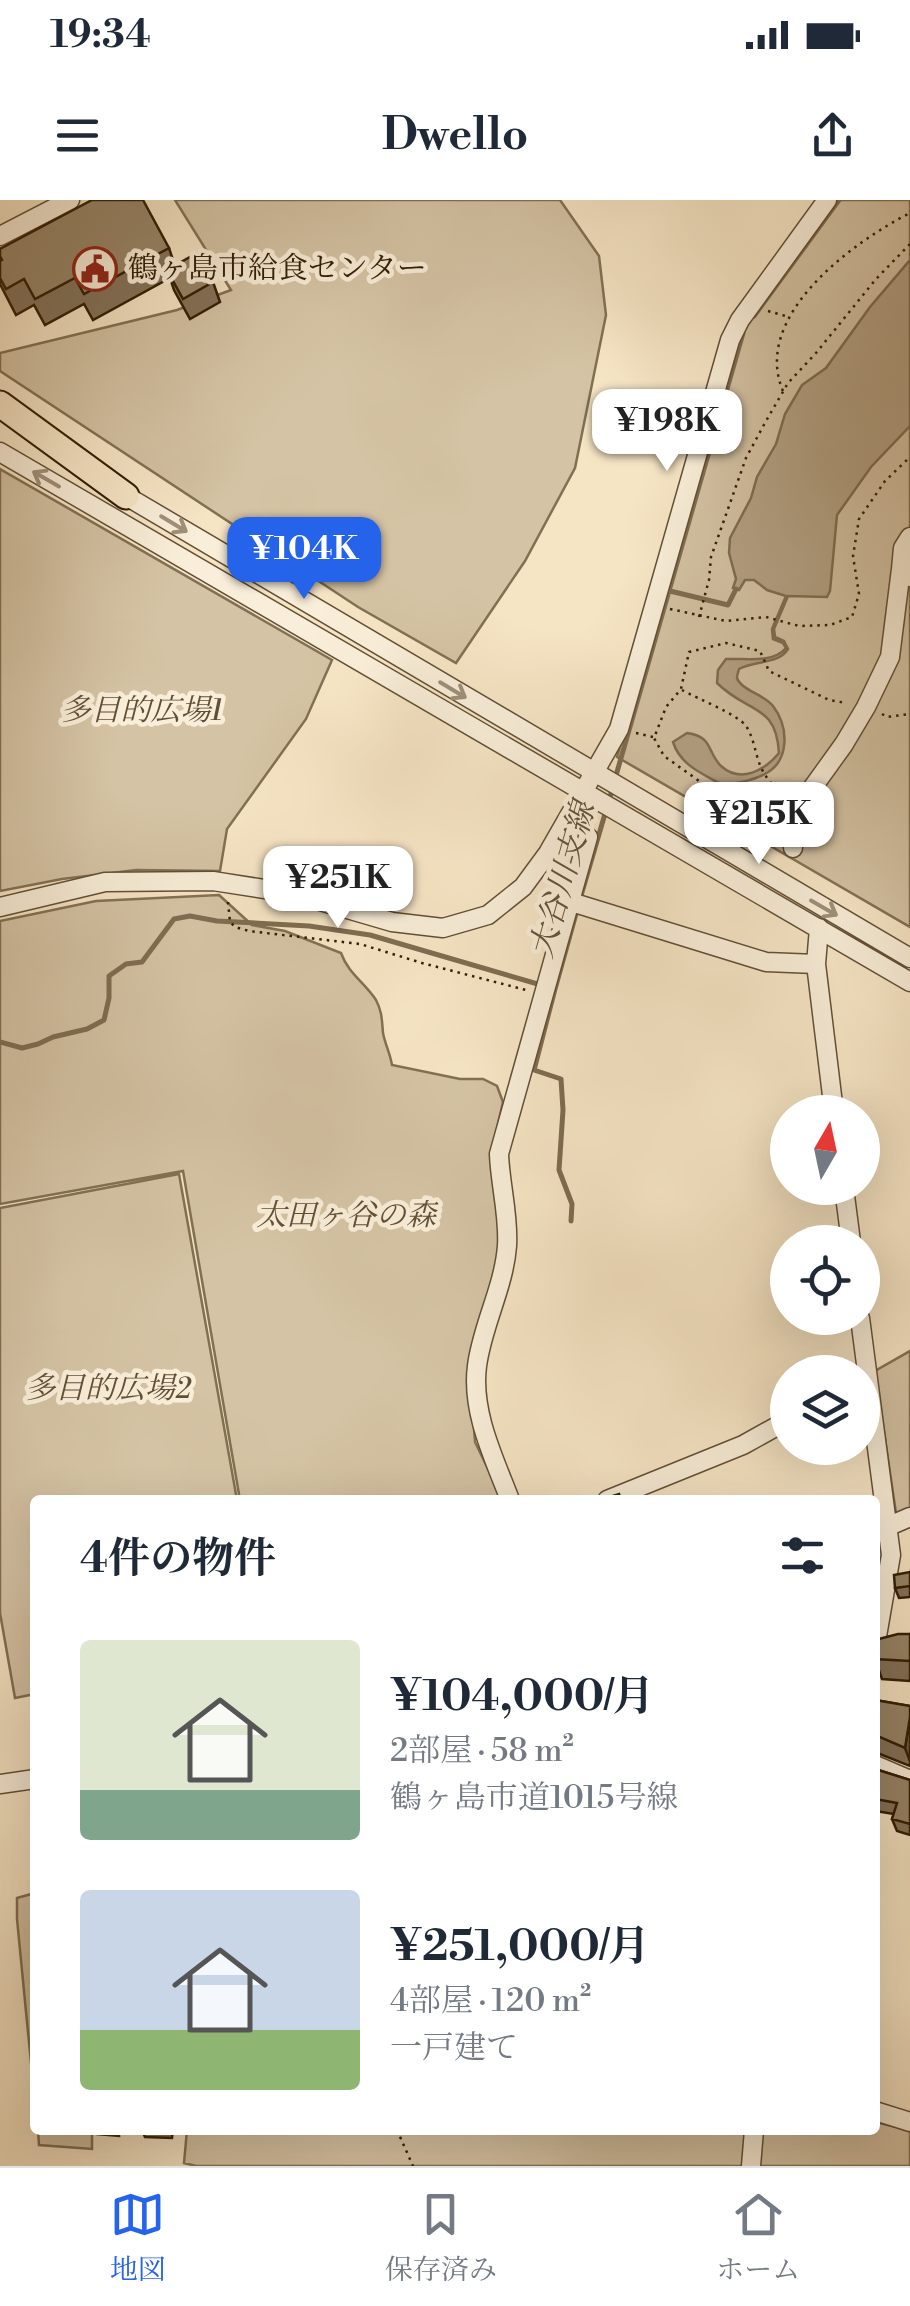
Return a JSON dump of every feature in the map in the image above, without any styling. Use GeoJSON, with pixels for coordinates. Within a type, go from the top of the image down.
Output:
{"type":"FeatureCollection","features":[{"type":"Feature","properties":{"kind":"highway"},"geometry":{"type":"LineString","coordinates":[[0,404],[126,496]]}},
{"type":"Feature","properties":{"kind":"street"},"geometry":{"type":"LineString","coordinates":[[0,236],[70,200]]}},
{"type":"Feature","properties":{"kind":"street"},"geometry":{"type":"LineString","coordinates":[[0,907],[105,882],[214,882],[296,894],[392,922],[443,928],[488,915],[523,887],[548,853],[619,729],[730,340],[827,200]]}},
{"type":"Feature","properties":{"kind":"street"},"geometry":{"type":"LineString","coordinates":[[0,420],[910,958]]}},
{"type":"Feature","properties":{"kind":"street"},"geometry":{"type":"LineString","coordinates":[[0,452],[910,982]]}},
{"type":"Feature","properties":{"kind":"street"},"geometry":{"type":"LineString","coordinates":[[793,848],[793,827],[804,801],[866,708],[890,656],[905,573],[903,548],[910,537]]}},
{"type":"Feature","properties":{"kind":"street"},"geometry":{"type":"LineString","coordinates":[[508,1495],[486,1438],[476,1398],[477,1366],[507,1247],[499,1154],[588,837]]}},
{"type":"Feature","properties":{"kind":"street"},"geometry":{"type":"LineString","coordinates":[[568,901],[766,962],[816,964]]}},
{"type":"Feature","properties":{"kind":"street"},"geometry":{"type":"LineString","coordinates":[[819,928],[816,964],[832,1095]]}},
{"type":"Feature","properties":{"kind":"street"},"geometry":{"type":"LineString","coordinates":[[619,1495],[743,1445],[770,1430]]}},
{"type":"Feature","properties":{"kind":"street"},"geometry":{"type":"LineString","coordinates":[[874,1465],[877,1495]]}},
{"type":"Feature","properties":{"kind":"street"},"geometry":{"type":"LineString","coordinates":[[881,1647],[891,1555],[881,1529],[910,1516]]}},
{"type":"Feature","properties":{"kind":"street"},"geometry":{"type":"LineString","coordinates":[[880,1767],[910,1780]]}},
{"type":"Feature","properties":{"kind":"street"},"geometry":{"type":"LineString","coordinates":[[0,1784],[30,1781]]}},
{"type":"Feature","properties":{"kind":"street"},"geometry":{"type":"LineString","coordinates":[[880,2113],[910,2122]]}},
{"type":"Feature","properties":{"kind":"street"},"geometry":{"type":"LineString","coordinates":[[750,2166],[753,2135]]}},
{"type":"Feature","properties":{"kind":"path"},"geometry":{"type":"LineString","coordinates":[[783,391],[776,367],[798,302],[854,247],[910,214]]}},
{"type":"Feature","properties":{"kind":"path"},"geometry":{"type":"LineString","coordinates":[[699,616],[711,557],[746,458],[783,391],[910,244]]}},
{"type":"Feature","properties":{"kind":"path"},"geometry":{"type":"LineString","coordinates":[[754,302],[790,317]]}},
{"type":"Feature","properties":{"kind":"path"},"geometry":{"type":"LineString","coordinates":[[654,605],[726,621],[766,617],[799,626],[830,625],[852,617],[859,594],[853,556],[859,519],[884,481],[910,458]]}},
{"type":"Feature","properties":{"kind":"path"},"geometry":{"type":"LineString","coordinates":[[654,738],[666,707],[681,689],[690,652],[726,642],[760,651],[769,671],[829,700],[888,717],[910,714]]}},
{"type":"Feature","properties":{"kind":"path"},"geometry":{"type":"LineString","coordinates":[[619,729],[654,738],[664,756],[709,788],[740,797],[785,798],[770,784],[759,764],[746,726],[731,713],[681,689]]}},
{"type":"Feature","properties":{"kind":"path"},"geometry":{"type":"LineString","coordinates":[[228,901],[230,922],[250,931],[360,944],[542,994]]}},
{"type":"Feature","properties":{"kind":"path"},"geometry":{"type":"LineString","coordinates":[[399,2135],[413,2166]]}},
{"type":"Feature","properties":{"kind":"green space"},"geometry":{"type":"Polygon","coordinates":[[[175,200],[560,200],[599,256],[606,315],[575,468],[525,561],[456,663],[358,607],[0,371],[0,353],[177,310],[231,290],[175,200]]]}},
{"type":"Feature","properties":{"kind":"green space"},"geometry":{"type":"Polygon","coordinates":[[[825,200],[910,200],[910,927],[617,757],[739,327],[825,200]]]}},
{"type":"Feature","properties":{"kind":"green space","name":"多目的広場1"},"geometry":{"type":"Polygon","coordinates":[[[0,469],[332,660],[306,719],[227,829],[220,871],[136,870],[0,891],[0,469]]]}},
{"type":"Feature","properties":{"kind":"green space","name":"太田ヶ谷の森"},"geometry":{"type":"Polygon","coordinates":[[[219,895],[252,925],[285,931],[341,953],[378,1004],[392,1065],[460,1079],[483,1079],[497,1086],[503,1102],[495,1137],[504,1242],[471,1388],[475,1442],[501,1495],[239,1495],[183,1171],[0,1204],[0,921],[96,901],[219,895]]]}},
{"type":"Feature","properties":{"kind":"green space","name":"多目的広場2"},"geometry":{"type":"Polygon","coordinates":[[[179,1174],[236,1495],[30,1495],[30,1695],[15,1698],[0,1613],[0,1208],[179,1174]]]}},
{"type":"Feature","properties":{"kind":"green space"},"geometry":{"type":"Polygon","coordinates":[[[910,1351],[910,1519],[897,1520],[880,1405],[880,1368],[910,1351]]]}},
{"type":"Feature","properties":{"kind":"green space"},"geometry":{"type":"Polygon","coordinates":[[[30,1894],[30,2053],[17,1919],[17,1898],[30,1894]]]}},
{"type":"Feature","properties":{"kind":"green space"},"geometry":{"type":"Polygon","coordinates":[[[880,2123],[910,2130],[910,2166],[756,2166],[759,2135],[880,2135],[880,2123]]]}},
{"type":"Feature","properties":{"kind":"green space"},"geometry":{"type":"Polygon","coordinates":[[[38,2135],[92,2135],[92,2149],[39,2145],[38,2135]]]}},
{"type":"Feature","properties":{"kind":"green space"},"geometry":{"type":"Polygon","coordinates":[[[187,2135],[747,2135],[744,2166],[184,2163],[187,2135]]]}},
{"type":"Feature","properties":{"kind":"shaded area"},"geometry":{"type":"Polygon","coordinates":[[[910,260],[910,426],[871,467],[837,515],[827,597],[788,596],[774,629],[775,637],[784,641],[788,649],[778,658],[739,669],[739,682],[769,702],[778,714],[784,733],[779,761],[754,779],[719,783],[685,762],[673,742],[687,733],[702,738],[721,766],[737,774],[752,773],[767,765],[779,753],[772,725],[717,683],[718,670],[726,659],[766,658],[786,648],[773,639],[772,629],[786,596],[767,590],[754,580],[745,580],[739,590],[733,588],[736,579],[729,553],[730,538],[776,444],[785,414],[802,385],[826,368],[910,260]]]}},
{"type":"Feature","properties":{"kind":"building"},"geometry":{"type":"Polygon","coordinates":[[[92,200],[143,200],[169,248],[84,294],[75,278],[35,299],[24,279],[6,289],[0,278],[0,249],[92,200]]]}},
{"type":"Feature","properties":{"kind":"building"},"geometry":{"type":"Polygon","coordinates":[[[197,253],[213,282],[183,299],[167,270],[197,253]]]}},
{"type":"Feature","properties":{"kind":"building"},"geometry":{"type":"Polygon","coordinates":[[[910,1572],[910,1586],[895,1588],[894,1575],[910,1572]]]}},
{"type":"Feature","properties":{"kind":"building"},"geometry":{"type":"Polygon","coordinates":[[[910,1634],[910,1661],[880,1659],[880,1639],[910,1634]]]}},
{"type":"Feature","properties":{"kind":"building"},"geometry":{"type":"Polygon","coordinates":[[[880,1701],[910,1706],[905,1748],[880,1737],[880,1701]]]}},
{"type":"Feature","properties":{"kind":"building"},"geometry":{"type":"Polygon","coordinates":[[[880,1771],[910,1780],[910,1824],[892,1819],[897,1803],[880,1800],[880,1771]]]}},
{"type":"Feature","properties":{"kind":"waterway","name":"大谷川支線"},"geometry":{"type":"LineString","coordinates":[[754,316],[839,200]]}},
{"type":"Feature","properties":{"kind":"waterway","name":"大谷川支線"},"geometry":{"type":"LineString","coordinates":[[615,779],[743,333]]}},
{"type":"Feature","properties":{"kind":"waterway"},"geometry":{"type":"LineString","coordinates":[[670,591],[728,605],[736,589]]}},
{"type":"Feature","properties":{"kind":"waterway","name":"大谷川支線"},"geometry":{"type":"LineString","coordinates":[[580,899],[612,790]]}},
{"type":"Feature","properties":{"kind":"waterway","name":"大谷川支線"},"geometry":{"type":"LineString","coordinates":[[0,1042],[22,1048],[87,1029],[104,1020],[109,976],[126,964],[142,962],[174,919],[190,916],[370,935],[555,989],[577,910]]}},
{"type":"Feature","properties":{"kind":"waterway"},"geometry":{"type":"LineString","coordinates":[[555,989],[534,1070],[561,1079],[559,1170],[572,1204],[571,1221]]}},
{"type":"Feature","properties":{"kind":"place","name":"鶴ヶ島市給食センター"},"geometry":{"type":"Point","coordinates":[95,269]}}]}
